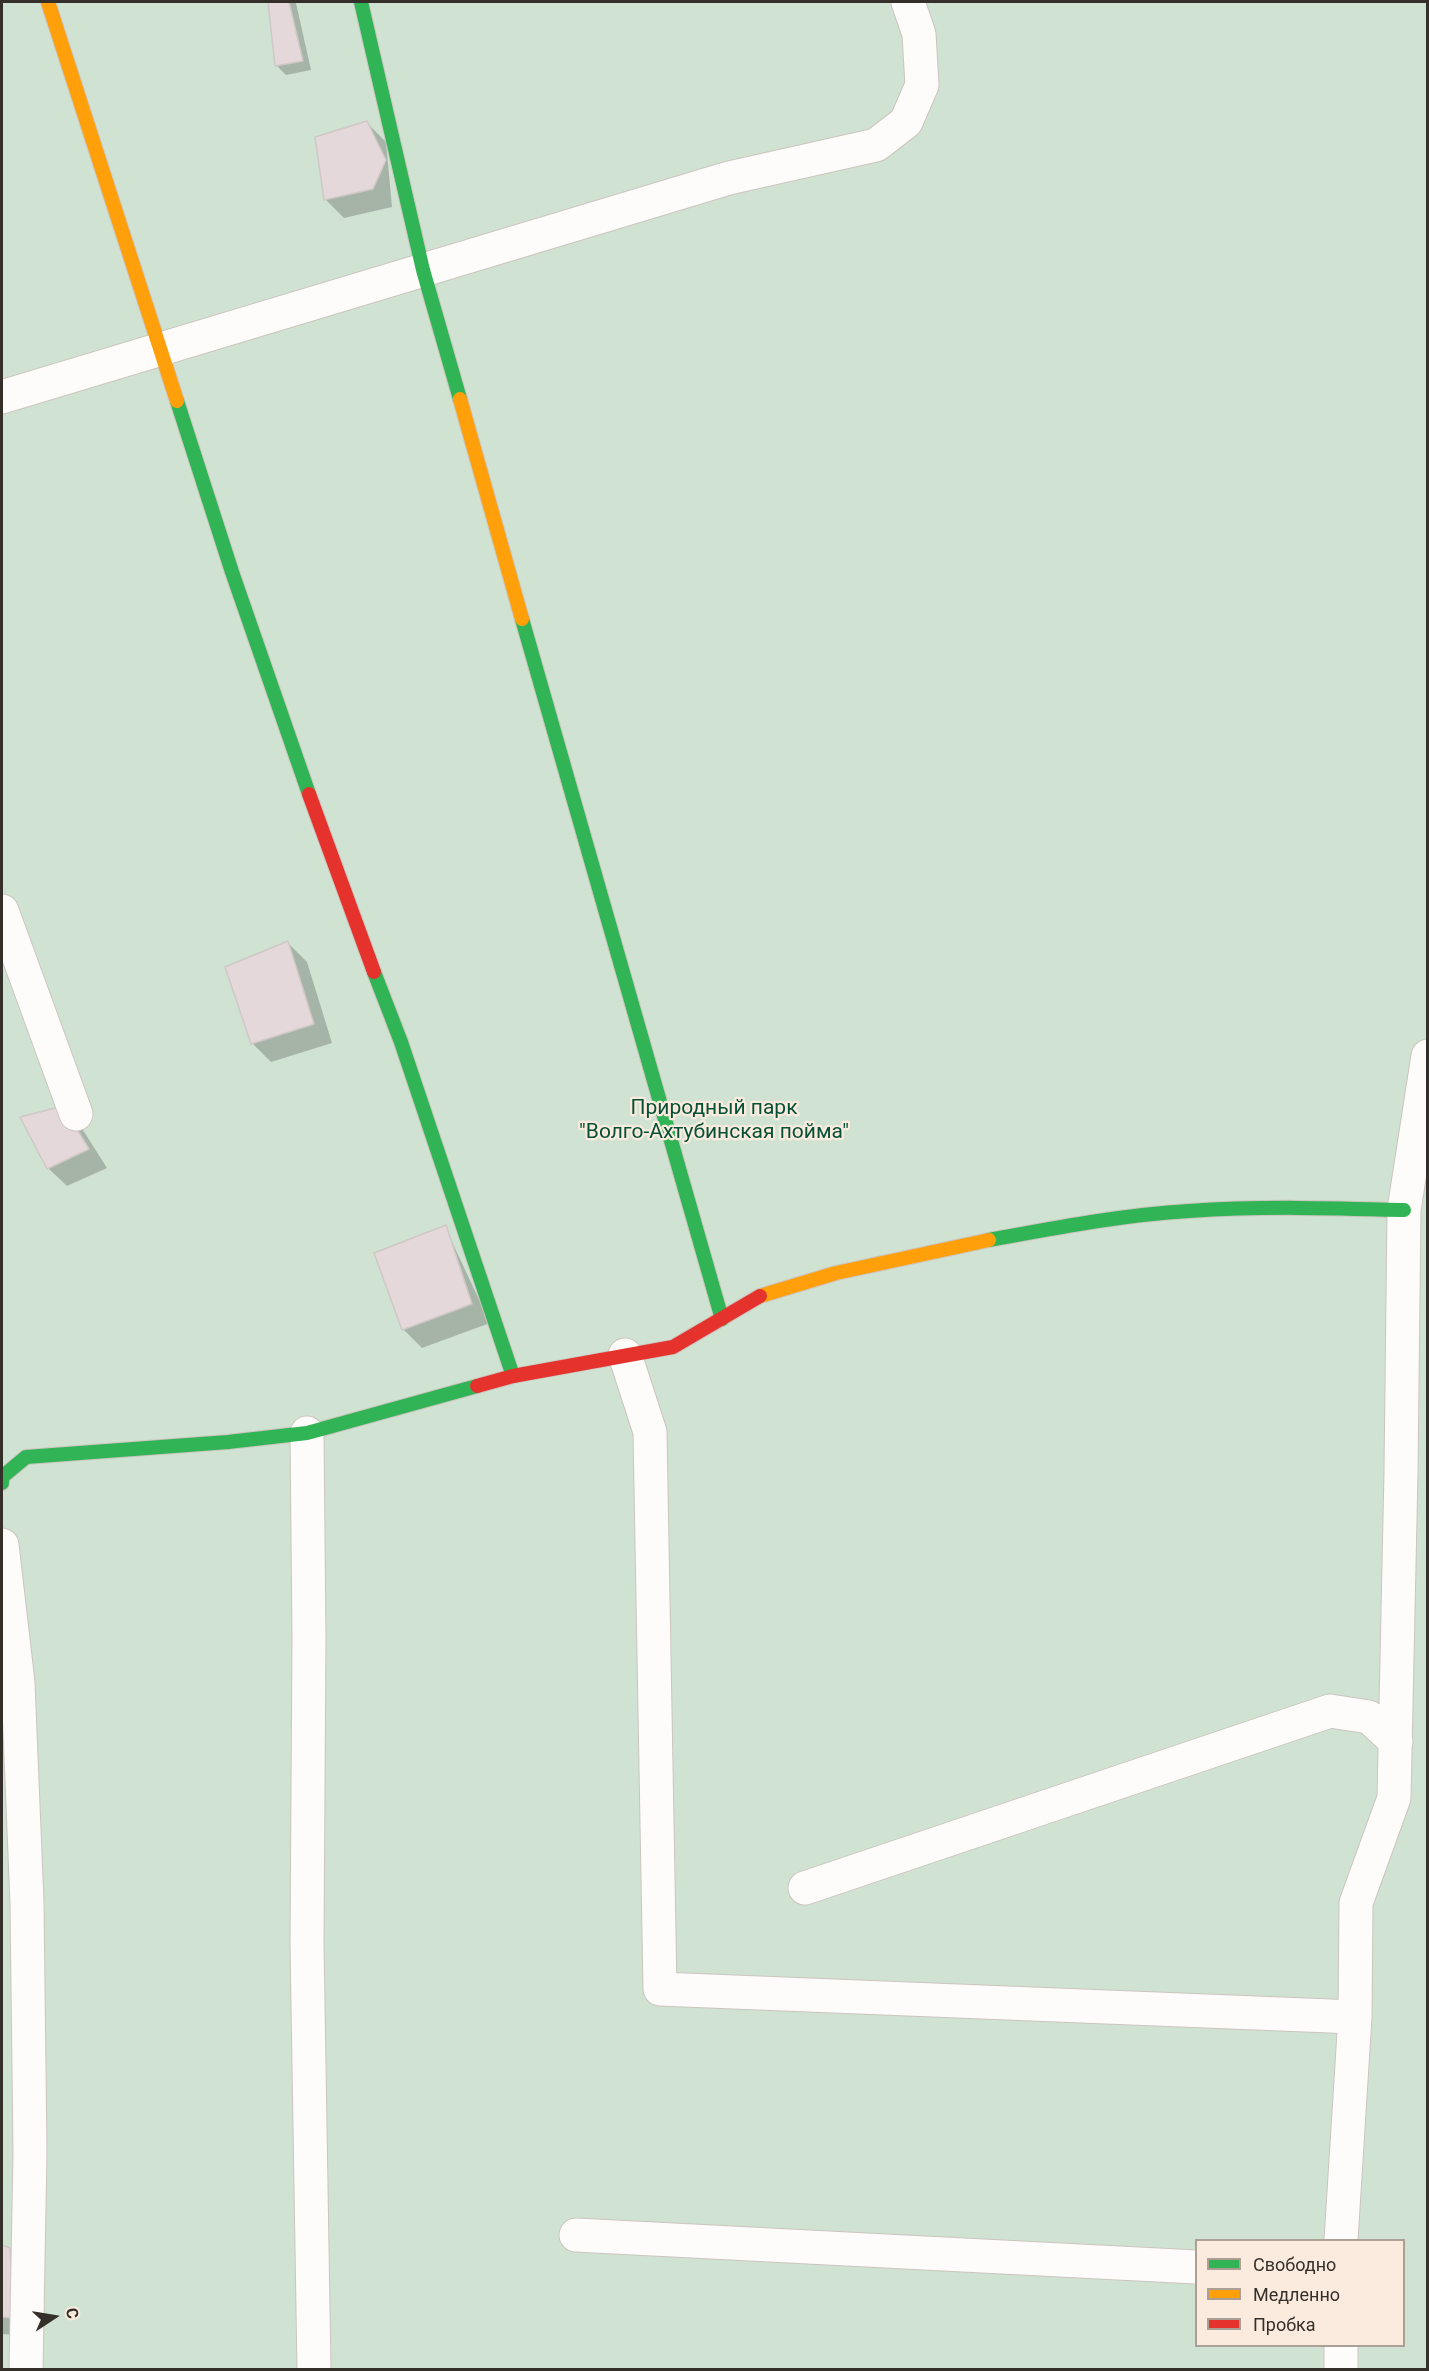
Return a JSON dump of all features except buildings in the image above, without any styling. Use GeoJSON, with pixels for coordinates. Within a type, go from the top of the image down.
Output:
{"type":"FeatureCollection","features":[{"type":"Feature","properties":{"kind":"street"},"geometry":{"type":"LineString","coordinates":[[48,2],[232,572],[327,846],[401,1042],[513,1376]]}},
{"type":"Feature","properties":{"kind":"street"},"geometry":{"type":"LineString","coordinates":[[361,2],[423,270],[722,1319]]}},
{"type":"Feature","properties":{"kind":"street"},"geometry":{"type":"LineString","coordinates":[[2,397],[729,178],[876,145],[906,122],[922,86],[919,34],[908,2]]}},
{"type":"Feature","properties":{"kind":"street"},"geometry":{"type":"LineString","coordinates":[[2,911],[76,1114]]}},
{"type":"Feature","properties":{"kind":"street"},"geometry":{"type":"LineString","coordinates":[[1341,2239],[1355,2017],[1356,1903],[1394,1798],[1404,1210],[1428,1056]]}},
{"type":"Feature","properties":{"kind":"street"},"geometry":{"type":"LineString","coordinates":[[2,1483],[2,1477],[26,1457],[228,1442],[307,1433],[513,1376],[673,1347],[760,1296],[836,1273],[947,1248],[1080,1223],[1186,1211],[1268,1207],[1404,1210]]}},
{"type":"Feature","properties":{"kind":"street"},"geometry":{"type":"LineString","coordinates":[[625,1356],[650,1432],[660,1989],[1355,2017]]}},
{"type":"Feature","properties":{"kind":"street"},"geometry":{"type":"LineString","coordinates":[[307,1433],[309,1638],[307,1943],[314,2370]]}},
{"type":"Feature","properties":{"kind":"street"},"geometry":{"type":"LineString","coordinates":[[2,1545],[18,1683],[27,1903],[30,2152],[26,2370]]}},
{"type":"Feature","properties":{"kind":"street"},"geometry":{"type":"LineString","coordinates":[[805,1888],[1330,1711],[1369,1717],[1396,1742]]}},
{"type":"Feature","properties":{"kind":"street"},"geometry":{"type":"LineString","coordinates":[[576,2235],[1195,2267]]}},
{"type":"Feature","properties":{"kind":"street"},"geometry":{"type":"LineString","coordinates":[[1341,2347],[1341,2370]]}},
{"type":"Feature","properties":{"kind":"green space","name":"Природный парк \"Волго-Ахтубинская пойма\""},"geometry":{"type":"Polygon","coordinates":[[[2,2],[1427,2],[1427,2369],[2,2370],[2,2]]]}},
{"type":"Feature","properties":{"kind":"traffic: fast"},"geometry":{"type":"LineString","coordinates":[[361,2],[423,270],[460,399]]}},
{"type":"Feature","properties":{"kind":"traffic: fast"},"geometry":{"type":"LineString","coordinates":[[177,401],[232,572],[309,794]]}},
{"type":"Feature","properties":{"kind":"traffic: fast"},"geometry":{"type":"LineString","coordinates":[[522,619],[722,1319]]}},
{"type":"Feature","properties":{"kind":"traffic: fast"},"geometry":{"type":"LineString","coordinates":[[374,972],[401,1042],[513,1376]]}},
{"type":"Feature","properties":{"kind":"traffic: fast"},"geometry":{"type":"LineString","coordinates":[[989,1240],[1113,1219],[1216,1209],[1404,1210]]}},
{"type":"Feature","properties":{"kind":"traffic: fast"},"geometry":{"type":"LineString","coordinates":[[2,1483],[2,1477],[26,1457],[228,1442],[307,1433],[477,1386]]}},
{"type":"Feature","properties":{"kind":"traffic: slow"},"geometry":{"type":"LineString","coordinates":[[48,2],[177,401]]}},
{"type":"Feature","properties":{"kind":"traffic: slow"},"geometry":{"type":"LineString","coordinates":[[460,399],[522,619]]}},
{"type":"Feature","properties":{"kind":"traffic: slow"},"geometry":{"type":"LineString","coordinates":[[760,1296],[836,1273],[989,1240]]}},
{"type":"Feature","properties":{"kind":"traffic: jam"},"geometry":{"type":"LineString","coordinates":[[309,794],[374,972]]}},
{"type":"Feature","properties":{"kind":"traffic: jam"},"geometry":{"type":"LineString","coordinates":[[477,1386],[513,1376],[673,1347],[760,1296]]}}]}
